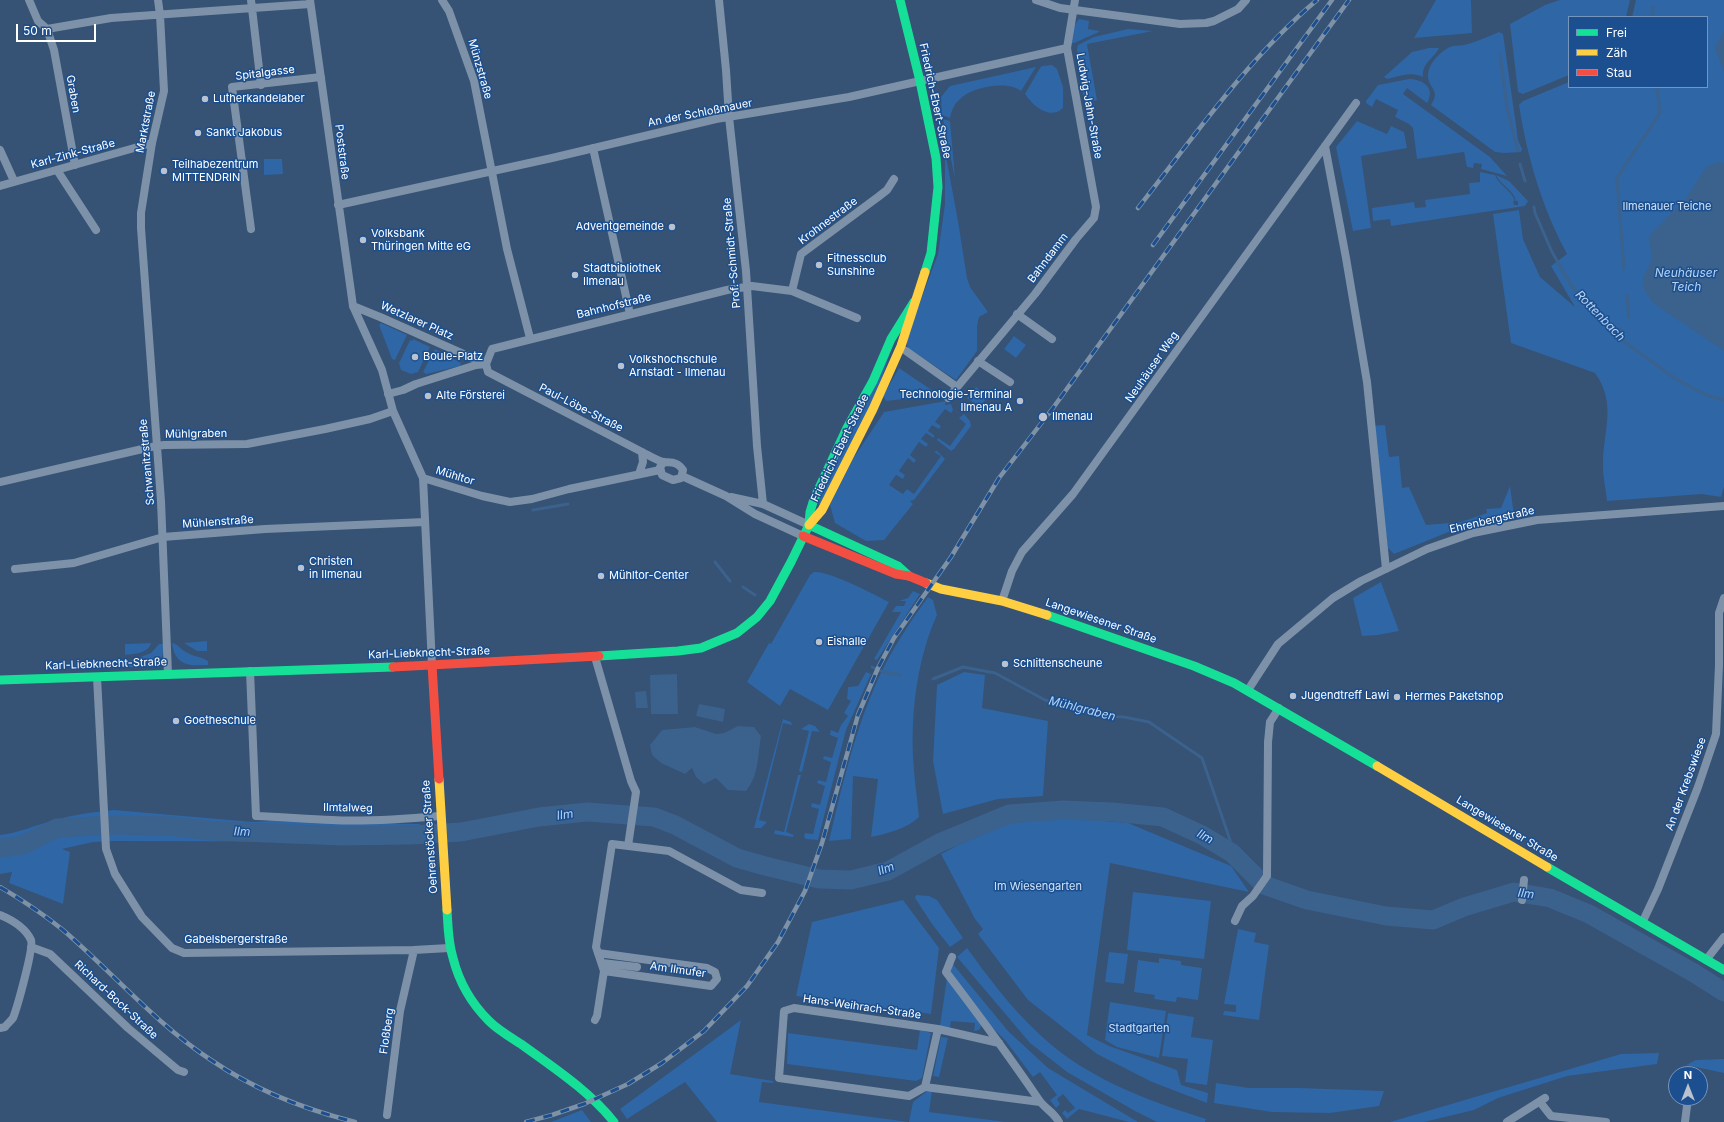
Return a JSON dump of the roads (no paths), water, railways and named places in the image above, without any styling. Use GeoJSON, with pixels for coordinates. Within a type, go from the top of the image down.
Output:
{"type":"FeatureCollection","features":[{"type":"Feature","properties":{"kind":"main road","name":"Friedrich-Ebert-Straße"},"geometry":{"type":"LineString","coordinates":[[808,525],[822,510],[873,409],[900,346],[931,253],[938,187],[936,158],[920,81],[900,0]]}},
{"type":"Feature","properties":{"kind":"main road","name":"Friedrich-Ebert-Straße"},"geometry":{"type":"LineString","coordinates":[[808,525],[814,499],[847,428],[874,381],[892,339],[914,302]]}},
{"type":"Feature","properties":{"kind":"main road","name":"Langewiesener Straße"},"geometry":{"type":"LineString","coordinates":[[808,525],[898,566],[909,576]]}},
{"type":"Feature","properties":{"kind":"main road","name":"Karl-Liebknecht-Straße"},"geometry":{"type":"LineString","coordinates":[[0,680],[432,666],[595,657],[701,648],[738,633],[757,617],[770,601],[808,525]]}},
{"type":"Feature","properties":{"kind":"main road","name":"Langewiesener Straße"},"geometry":{"type":"LineString","coordinates":[[803,536],[896,574],[909,576],[941,589],[1002,601],[1194,666],[1248,690],[1724,970]]}},
{"type":"Feature","properties":{"kind":"main road","name":"Oehrenstöcker Straße"},"geometry":{"type":"LineString","coordinates":[[432,666],[441,838],[449,948],[453,963],[467,991],[481,1012],[490,1022],[590,1095],[607,1112],[614,1122]]}},
{"type":"Feature","properties":{"kind":"street"},"geometry":{"type":"LineString","coordinates":[[28,0],[38,21],[47,28],[111,18],[160,15],[252,4],[310,2]]}},
{"type":"Feature","properties":{"kind":"street","name":"Marktstraße"},"geometry":{"type":"LineString","coordinates":[[142,249],[141,213],[152,143],[164,91],[158,0]]}},
{"type":"Feature","properties":{"kind":"street","name":"Münzstraße"},"geometry":{"type":"LineString","coordinates":[[442,0],[449,11],[474,81],[510,260],[530,338]]}},
{"type":"Feature","properties":{"kind":"street","name":"Prof.-Schmidt-Straße"},"geometry":{"type":"LineString","coordinates":[[719,0],[746,287],[757,446],[763,504]]}},
{"type":"Feature","properties":{"kind":"street"},"geometry":{"type":"LineString","coordinates":[[1036,0],[1060,8],[1180,24],[1206,23],[1238,9],[1246,0]]}},
{"type":"Feature","properties":{"kind":"street","name":"Ludwig-Jahn-Straße"},"geometry":{"type":"LineString","coordinates":[[1075,0],[1067,48],[1096,207],[1095,215]]}},
{"type":"Feature","properties":{"kind":"street","name":"Poststraße"},"geometry":{"type":"LineString","coordinates":[[310,2],[322,77],[353,306]]}},
{"type":"Feature","properties":{"kind":"street"},"geometry":{"type":"LineString","coordinates":[[252,4],[261,85]]}},
{"type":"Feature","properties":{"kind":"street","name":"Graben"},"geometry":{"type":"LineString","coordinates":[[47,28],[54,50],[75,165]]}},
{"type":"Feature","properties":{"kind":"street","name":"An der Schloßmauer"},"geometry":{"type":"LineString","coordinates":[[338,204],[729,117],[849,97],[1067,48]]}},
{"type":"Feature","properties":{"kind":"street","name":"Spitalgasse"},"geometry":{"type":"LineString","coordinates":[[251,229],[232,87],[261,85],[322,77]]}},
{"type":"Feature","properties":{"kind":"street","name":"Neuhäuser Weg"},"geometry":{"type":"LineString","coordinates":[[1002,601],[1012,571],[1022,552],[1073,494],[1356,103]]}},
{"type":"Feature","properties":{"kind":"street","name":"Karl-Zink-Straße"},"geometry":{"type":"LineString","coordinates":[[0,186],[152,143]]}},
{"type":"Feature","properties":{"kind":"street"},"geometry":{"type":"LineString","coordinates":[[1325,146],[1367,382],[1386,569]]}},
{"type":"Feature","properties":{"kind":"street"},"geometry":{"type":"LineString","coordinates":[[593,148],[630,314]]}},
{"type":"Feature","properties":{"kind":"street"},"geometry":{"type":"LineString","coordinates":[[0,150],[14,181]]}},
{"type":"Feature","properties":{"kind":"street"},"geometry":{"type":"LineString","coordinates":[[57,170],[96,230]]}},
{"type":"Feature","properties":{"kind":"street","name":"Krohnestraße"},"geometry":{"type":"LineString","coordinates":[[792,291],[801,254],[878,197],[886,190],[894,179]]}},
{"type":"Feature","properties":{"kind":"street","name":"Bahndamm"},"geometry":{"type":"LineString","coordinates":[[948,398],[1035,294],[1076,238],[1095,215]]}},
{"type":"Feature","properties":{"kind":"street","name":"Schwanitzstraße"},"geometry":{"type":"LineString","coordinates":[[142,249],[163,537],[168,674]]}},
{"type":"Feature","properties":{"kind":"street","name":"Bahnhofstraße"},"geometry":{"type":"LineString","coordinates":[[487,368],[492,349],[530,338],[727,290],[746,287],[792,291],[857,318]]}},
{"type":"Feature","properties":{"kind":"street","name":"Wetzlarer Platz"},"geometry":{"type":"LineString","coordinates":[[353,306],[375,314],[487,368]]}},
{"type":"Feature","properties":{"kind":"street","name":"Mühltor"},"geometry":{"type":"LineString","coordinates":[[353,306],[382,370],[393,411],[423,478],[482,496],[510,502],[532,499],[569,489],[660,470]]}},
{"type":"Feature","properties":{"kind":"street"},"geometry":{"type":"LineString","coordinates":[[1017,314],[1052,339]]}},
{"type":"Feature","properties":{"kind":"street"},"geometry":{"type":"LineString","coordinates":[[906,351],[957,387]]}},
{"type":"Feature","properties":{"kind":"street"},"geometry":{"type":"LineString","coordinates":[[978,361],[1010,382]]}},
{"type":"Feature","properties":{"kind":"street"},"geometry":{"type":"LineString","coordinates":[[388,394],[476,365],[487,368]]}},
{"type":"Feature","properties":{"kind":"street","name":"Paul-Löbe-Straße"},"geometry":{"type":"LineString","coordinates":[[487,368],[642,452],[664,462],[670,461],[683,470],[682,476],[679,480],[673,480],[664,476],[660,470]]}},
{"type":"Feature","properties":{"kind":"street","name":"Mühlgraben"},"geometry":{"type":"LineString","coordinates":[[0,482],[157,446],[247,444],[370,419],[393,411]]}},
{"type":"Feature","properties":{"kind":"street"},"geometry":{"type":"LineString","coordinates":[[639,474],[643,462],[642,452]]}},
{"type":"Feature","properties":{"kind":"street"},"geometry":{"type":"LineString","coordinates":[[660,470],[661,465],[664,462]]}},
{"type":"Feature","properties":{"kind":"street","name":"Paul-Löbe-Straße"},"geometry":{"type":"LineString","coordinates":[[682,476],[726,496],[755,514],[803,536]]}},
{"type":"Feature","properties":{"kind":"street","name":"Oehrenstöcker Straße"},"geometry":{"type":"LineString","coordinates":[[423,478],[432,666]]}},
{"type":"Feature","properties":{"kind":"street","name":"Paul-Löbe-Straße"},"geometry":{"type":"LineString","coordinates":[[726,496],[763,504],[808,525]]}},
{"type":"Feature","properties":{"kind":"street","name":"Ehrenbergstraße"},"geometry":{"type":"LineString","coordinates":[[1248,690],[1278,644],[1333,598],[1386,569],[1427,549],[1452,540],[1518,523],[1559,518],[1724,506]]}},
{"type":"Feature","properties":{"kind":"street","name":"Mühlenstraße"},"geometry":{"type":"LineString","coordinates":[[15,569],[74,563],[163,537],[265,529],[426,522]]}},
{"type":"Feature","properties":{"kind":"street","name":"An der Krebswiese"},"geometry":{"type":"LineString","coordinates":[[1642,923],[1658,889],[1690,809],[1716,734],[1719,665],[1719,614],[1724,598]]}},
{"type":"Feature","properties":{"kind":"street"},"geometry":{"type":"LineString","coordinates":[[595,657],[631,781],[636,792],[628,846]]}},
{"type":"Feature","properties":{"kind":"street","name":"Ilmtalweg"},"geometry":{"type":"LineString","coordinates":[[250,671],[256,816],[288,816],[333,820],[440,821]]}},
{"type":"Feature","properties":{"kind":"street","name":"Gabelsbergerstraße"},"geometry":{"type":"LineString","coordinates":[[96,677],[104,842],[115,874],[142,917],[172,948],[184,953],[414,950],[449,948]]}},
{"type":"Feature","properties":{"kind":"street"},"geometry":{"type":"LineString","coordinates":[[1235,921],[1242,906],[1253,896],[1267,876],[1268,742],[1270,722],[1279,708]]}},
{"type":"Feature","properties":{"kind":"street"},"geometry":{"type":"LineString","coordinates":[[594,1020],[597,1016],[603,967],[596,947],[612,844],[669,851],[741,890],[762,894]]}},
{"type":"Feature","properties":{"kind":"street"},"geometry":{"type":"LineString","coordinates":[[1522,900],[1524,880]]}},
{"type":"Feature","properties":{"kind":"street"},"geometry":{"type":"LineString","coordinates":[[0,915],[10,919],[24,930],[32,941],[30,958],[12,1018],[5,1027],[0,1028]]}},
{"type":"Feature","properties":{"kind":"street"},"geometry":{"type":"LineString","coordinates":[[1706,960],[1724,936]]}},
{"type":"Feature","properties":{"kind":"street","name":"Richard-Bock-Straße"},"geometry":{"type":"LineString","coordinates":[[32,947],[50,954],[128,1028],[178,1070],[184,1072]]}},
{"type":"Feature","properties":{"kind":"street","name":"Floßberg"},"geometry":{"type":"LineString","coordinates":[[387,1115],[400,1011],[414,950]]}},
{"type":"Feature","properties":{"kind":"street","name":"Am Ilmufer"},"geometry":{"type":"LineString","coordinates":[[598,953],[707,968],[715,972],[717,979],[711,986],[603,967]]}},
{"type":"Feature","properties":{"kind":"street"},"geometry":{"type":"LineString","coordinates":[[952,957],[946,972],[999,1043],[1040,1102],[1055,1114],[1059,1122]]}},
{"type":"Feature","properties":{"kind":"street","name":"Am Ilmufer"},"geometry":{"type":"LineString","coordinates":[[603,967],[636,967]]}},
{"type":"Feature","properties":{"kind":"street","name":"Hans-Weihrach-Straße"},"geometry":{"type":"LineString","coordinates":[[924,1087],[909,1096],[779,1078],[784,1011],[795,1008],[938,1029],[999,1043]]}},
{"type":"Feature","properties":{"kind":"street"},"geometry":{"type":"LineString","coordinates":[[938,1029],[924,1087],[1040,1102]]}},
{"type":"Feature","properties":{"kind":"street"},"geometry":{"type":"LineString","coordinates":[[1507,1122],[1543,1100],[1551,1116],[1606,1122]]}},
{"type":"Feature","properties":{"kind":"street"},"geometry":{"type":"LineString","coordinates":[[1684,1122],[1687,1106]]}},
{"type":"Feature","properties":{"kind":"water"},"geometry":{"type":"Polygon","coordinates":[[[1724,30],[1724,72],[1715,48],[1724,30]]]}},
{"type":"Feature","properties":{"kind":"water","name":"Neuhäuser Teich"},"geometry":{"type":"Polygon","coordinates":[[[1718,162],[1724,163],[1724,351],[1653,303],[1644,289],[1643,277],[1652,260],[1649,236],[1685,200],[1706,167],[1718,162]]]}},
{"type":"Feature","properties":{"kind":"water"},"geometry":{"type":"Polygon","coordinates":[[[677,674],[678,714],[651,714],[650,675],[677,674]]]}},
{"type":"Feature","properties":{"kind":"water"},"geometry":{"type":"Polygon","coordinates":[[[646,691],[648,708],[636,708],[635,692],[646,691]]]}},
{"type":"Feature","properties":{"kind":"water"},"geometry":{"type":"Polygon","coordinates":[[[699,704],[725,709],[723,722],[696,716],[699,704]]]}},
{"type":"Feature","properties":{"kind":"water"},"geometry":{"type":"Polygon","coordinates":[[[738,726],[754,727],[761,736],[756,772],[746,791],[728,790],[716,778],[704,784],[696,777],[692,768],[685,774],[661,763],[652,755],[650,745],[662,730],[695,727],[716,734],[724,733],[738,726]]]}},
{"type":"Feature","properties":{"kind":"waterway"},"geometry":{"type":"LineString","coordinates":[[1652,16],[1653,7]]}},
{"type":"Feature","properties":{"kind":"waterway","name":"Rottenbach"},"geometry":{"type":"LineString","coordinates":[[1500,54],[1507,107],[1518,151]]}},
{"type":"Feature","properties":{"kind":"waterway"},"geometry":{"type":"LineString","coordinates":[[1624,269],[1617,178],[1660,113],[1657,88]]}},
{"type":"Feature","properties":{"kind":"waterway","name":"Rottenbach"},"geometry":{"type":"LineString","coordinates":[[1520,164],[1525,181]]}},
{"type":"Feature","properties":{"kind":"waterway","name":"Rottenbach"},"geometry":{"type":"LineString","coordinates":[[1534,207],[1535,213],[1552,252],[1571,285],[1615,335],[1676,379],[1706,395],[1724,400]]}},
{"type":"Feature","properties":{"kind":"waterway"},"geometry":{"type":"LineString","coordinates":[[1627,295],[1629,317]]}},
{"type":"Feature","properties":{"kind":"waterway","name":"Rottenbach"},"geometry":{"type":"LineString","coordinates":[[1615,335],[1620,329]]}},
{"type":"Feature","properties":{"kind":"waterway","name":"Mühlgraben"},"geometry":{"type":"LineString","coordinates":[[533,510],[568,504]]}},
{"type":"Feature","properties":{"kind":"waterway","name":"Mühlgraben"},"geometry":{"type":"LineString","coordinates":[[715,562],[730,581]]}},
{"type":"Feature","properties":{"kind":"waterway","name":"Mühlgraben"},"geometry":{"type":"LineString","coordinates":[[743,587],[755,595]]}},
{"type":"Feature","properties":{"kind":"waterway","name":"Mühlgraben"},"geometry":{"type":"LineString","coordinates":[[872,667],[883,672],[900,675]]}},
{"type":"Feature","properties":{"kind":"waterway","name":"Mühlgraben"},"geometry":{"type":"LineString","coordinates":[[933,679],[963,667],[995,673],[1045,700],[1099,716],[1124,717],[1149,722],[1202,758],[1230,840],[1232,853]]}},
{"type":"Feature","properties":{"kind":"waterway","name":"Ilm"},"geometry":{"type":"LineString","coordinates":[[0,848],[23,845],[57,828],[115,825],[168,826],[215,831],[342,836],[411,835],[461,832],[539,817],[587,812],[654,817],[675,825],[737,858],[819,879],[851,880],[888,871],[939,843],[1009,814],[1063,810],[1113,812],[1163,817],[1202,835],[1232,853],[1264,885],[1307,900],[1386,916],[1433,920],[1464,907],[1514,892],[1550,898],[1589,914],[1694,973],[1724,992]]}},
{"type":"Feature","properties":{"kind":"railway"},"geometry":{"type":"LineString","coordinates":[[1138,208],[1222,100],[1245,73],[1268,47],[1317,0]]}},
{"type":"Feature","properties":{"kind":"railway"},"geometry":{"type":"LineString","coordinates":[[1153,245],[1332,0]]}},
{"type":"Feature","properties":{"kind":"railway"},"geometry":{"type":"LineString","coordinates":[[526,1122],[584,1104],[628,1084],[662,1063],[704,1031],[747,986],[778,942],[805,891],[822,843],[858,715],[878,668],[894,638],[951,557],[999,478],[1053,408],[1349,0]]}},
{"type":"Feature","properties":{"kind":"railway"},"geometry":{"type":"LineString","coordinates":[[0,887],[32,907],[63,930],[153,1014],[191,1046],[211,1060],[245,1081],[298,1105],[355,1122]]}},
{"type":"Feature","properties":{"kind":"place","name":"Lutherkandelaber"},"geometry":{"type":"Point","coordinates":[205,99]}},
{"type":"Feature","properties":{"kind":"place","name":"Sankt Jakobus"},"geometry":{"type":"Point","coordinates":[198,133]}},
{"type":"Feature","properties":{"kind":"place","name":"Teilhabezentrum MITTENDRIN"},"geometry":{"type":"Point","coordinates":[164,171]}},
{"type":"Feature","properties":{"kind":"place","name":"Adventgemeinde"},"geometry":{"type":"Point","coordinates":[672,227]}},
{"type":"Feature","properties":{"kind":"place","name":"Volksbank Thüringen Mitte eG"},"geometry":{"type":"Point","coordinates":[363,240]}},
{"type":"Feature","properties":{"kind":"place","name":"Fitnessclub Sunshine"},"geometry":{"type":"Point","coordinates":[819,265]}},
{"type":"Feature","properties":{"kind":"place","name":"Stadtbibliothek Ilmenau"},"geometry":{"type":"Point","coordinates":[575,275]}},
{"type":"Feature","properties":{"kind":"place","name":"Boule-Platz"},"geometry":{"type":"Point","coordinates":[415,357]}},
{"type":"Feature","properties":{"kind":"place","name":"Volkshochschule Arnstadt - Ilmenau"},"geometry":{"type":"Point","coordinates":[621,366]}},
{"type":"Feature","properties":{"kind":"place","name":"Alte Försterei"},"geometry":{"type":"Point","coordinates":[428,396]}},
{"type":"Feature","properties":{"kind":"place","name":"Technologie-Terminal Ilmenau A"},"geometry":{"type":"Point","coordinates":[1020,401]}},
{"type":"Feature","properties":{"kind":"place","name":"Ilmenau"},"geometry":{"type":"Point","coordinates":[1043,417]}},
{"type":"Feature","properties":{"kind":"place","name":"Christen in Ilmenau"},"geometry":{"type":"Point","coordinates":[301,568]}},
{"type":"Feature","properties":{"kind":"place","name":"Mühltor-Center"},"geometry":{"type":"Point","coordinates":[601,576]}},
{"type":"Feature","properties":{"kind":"place","name":"Eishalle"},"geometry":{"type":"Point","coordinates":[819,642]}},
{"type":"Feature","properties":{"kind":"place","name":"Schlittenscheune"},"geometry":{"type":"Point","coordinates":[1005,664]}},
{"type":"Feature","properties":{"kind":"place","name":"Jugendtreff Lawi"},"geometry":{"type":"Point","coordinates":[1293,696]}},
{"type":"Feature","properties":{"kind":"place","name":"Hermes Paketshop"},"geometry":{"type":"Point","coordinates":[1397,697]}},
{"type":"Feature","properties":{"kind":"place","name":"Goetheschule"},"geometry":{"type":"Point","coordinates":[176,721]}},
{"type":"Feature","properties":{"kind":"park label","name":"Ilmenauer Teiche"},"geometry":{"type":"Point","coordinates":[1667,207]}},
{"type":"Feature","properties":{"kind":"park label","name":"Im Wiesengarten"},"geometry":{"type":"Point","coordinates":[1038,887]}},
{"type":"Feature","properties":{"kind":"park label","name":"Stadtgarten"},"geometry":{"type":"Point","coordinates":[1139,1029]}}]}
